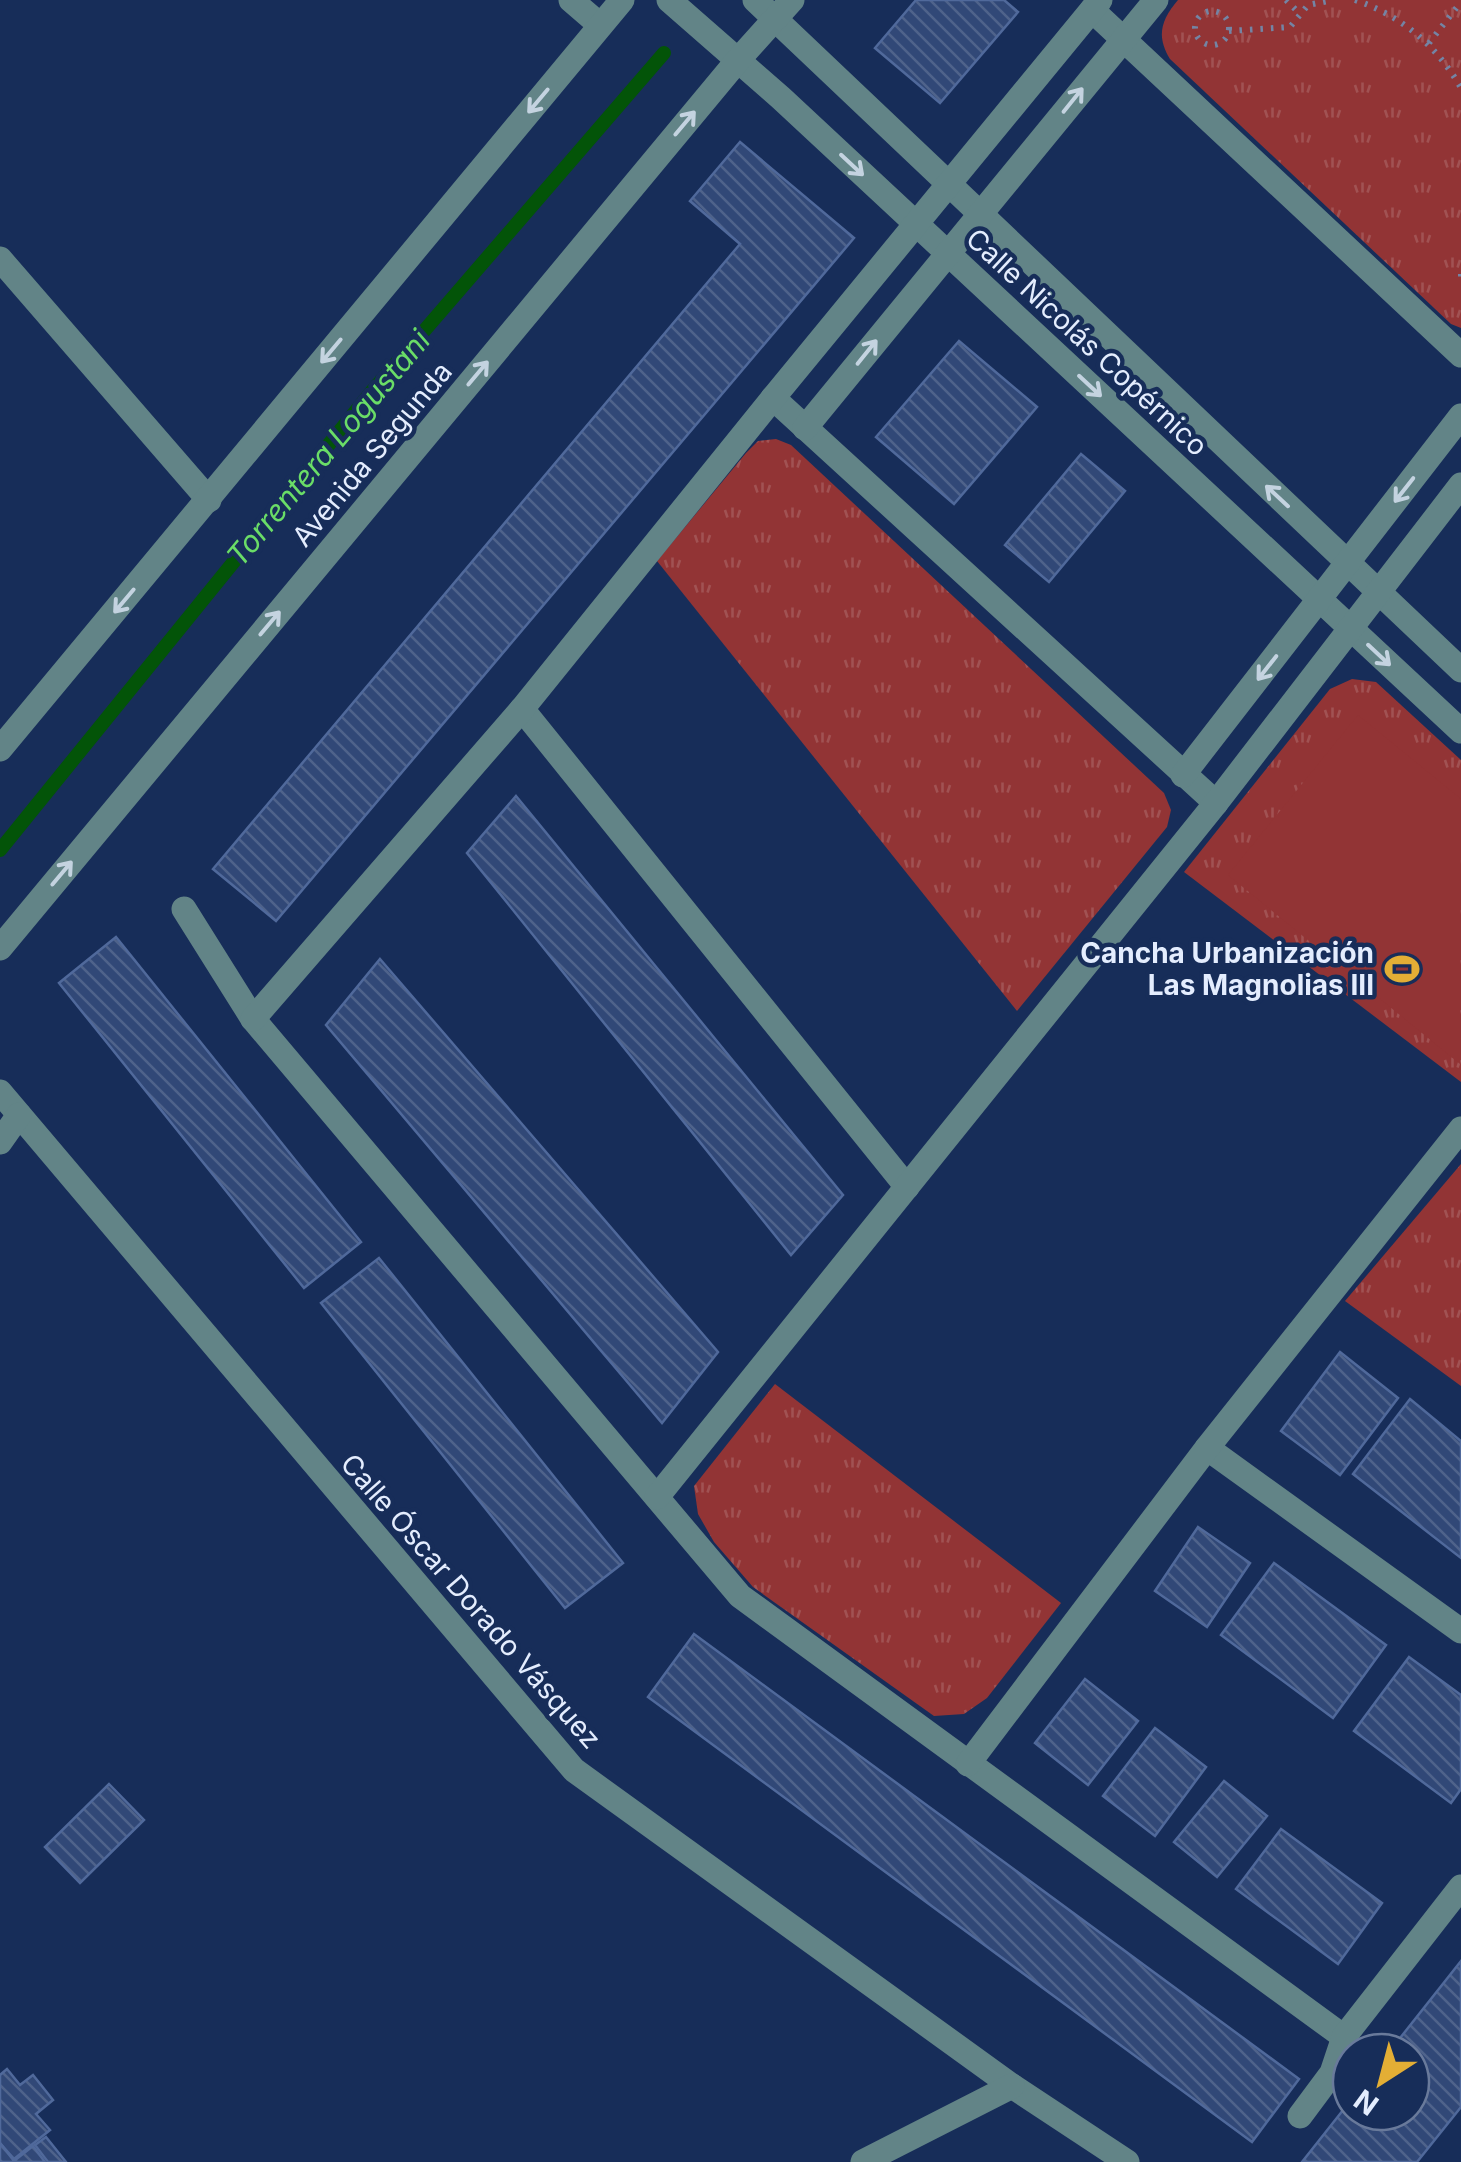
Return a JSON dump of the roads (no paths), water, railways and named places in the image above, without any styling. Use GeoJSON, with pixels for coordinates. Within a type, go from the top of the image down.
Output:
{"type":"FeatureCollection","features":[{"type":"Feature","properties":{"kind":"street"},"geometry":{"type":"LineString","coordinates":[[571,0],[600,25]]}},
{"type":"Feature","properties":{"kind":"street"},"geometry":{"type":"LineString","coordinates":[[0,749],[622,0]]}},
{"type":"Feature","properties":{"kind":"street","name":"Calle Nicolás Copérnico"},"geometry":{"type":"LineString","coordinates":[[669,0],[1461,731]]}},
{"type":"Feature","properties":{"kind":"street","name":"Calle Nicolás Copérnico"},"geometry":{"type":"LineString","coordinates":[[755,0],[784,10],[948,184],[1461,670]]}},
{"type":"Feature","properties":{"kind":"street"},"geometry":{"type":"LineString","coordinates":[[805,428],[1156,0]]}},
{"type":"Feature","properties":{"kind":"street"},"geometry":{"type":"LineString","coordinates":[[253,1019],[522,710],[1096,5],[1122,39],[1461,355]]}},
{"type":"Feature","properties":{"kind":"street","name":"Avenida Segunda"},"geometry":{"type":"LineString","coordinates":[[0,948],[738,60],[784,10]]}},
{"type":"Feature","properties":{"kind":"street"},"geometry":{"type":"LineString","coordinates":[[0,259],[209,500]]}},
{"type":"Feature","properties":{"kind":"street"},"geometry":{"type":"LineString","coordinates":[[773,398],[1216,803]]}},
{"type":"Feature","properties":{"kind":"street"},"geometry":{"type":"LineString","coordinates":[[1183,775],[1461,416]]}},
{"type":"Feature","properties":{"kind":"street"},"geometry":{"type":"LineString","coordinates":[[657,1497],[1216,803],[1461,485]]}},
{"type":"Feature","properties":{"kind":"street"},"geometry":{"type":"LineString","coordinates":[[522,710],[907,1187]]}},
{"type":"Feature","properties":{"kind":"street"},"geometry":{"type":"LineString","coordinates":[[184,909],[253,1019],[740,1596],[1337,2032]]}},
{"type":"Feature","properties":{"kind":"street","name":"Calle Óscar Dorado Vásquez"},"geometry":{"type":"LineString","coordinates":[[0,1092],[574,1770],[1012,2086],[1127,2162]]}},
{"type":"Feature","properties":{"kind":"street"},"geometry":{"type":"LineString","coordinates":[[0,1142],[19,1115]]}},
{"type":"Feature","properties":{"kind":"street"},"geometry":{"type":"LineString","coordinates":[[968,1764],[1207,1448],[1461,1129]]}},
{"type":"Feature","properties":{"kind":"street"},"geometry":{"type":"LineString","coordinates":[[1207,1448],[1461,1631]]}},
{"type":"Feature","properties":{"kind":"street"},"geometry":{"type":"LineString","coordinates":[[1348,2032],[1461,1886]]}},
{"type":"Feature","properties":{"kind":"street"},"geometry":{"type":"LineString","coordinates":[[1300,2116],[1331,2074]]}},
{"type":"Feature","properties":{"kind":"street"},"geometry":{"type":"LineString","coordinates":[[863,2162],[1012,2086]]}},
{"type":"Feature","properties":{"kind":"waterway","name":"Torrentera Logustani"},"geometry":{"type":"LineString","coordinates":[[0,850],[373,390],[664,53]]}},
{"type":"Feature","properties":{"kind":"place","name":"Cancha Urbanización Las Magnolias III"},"geometry":{"type":"Point","coordinates":[1402,969]}}]}
